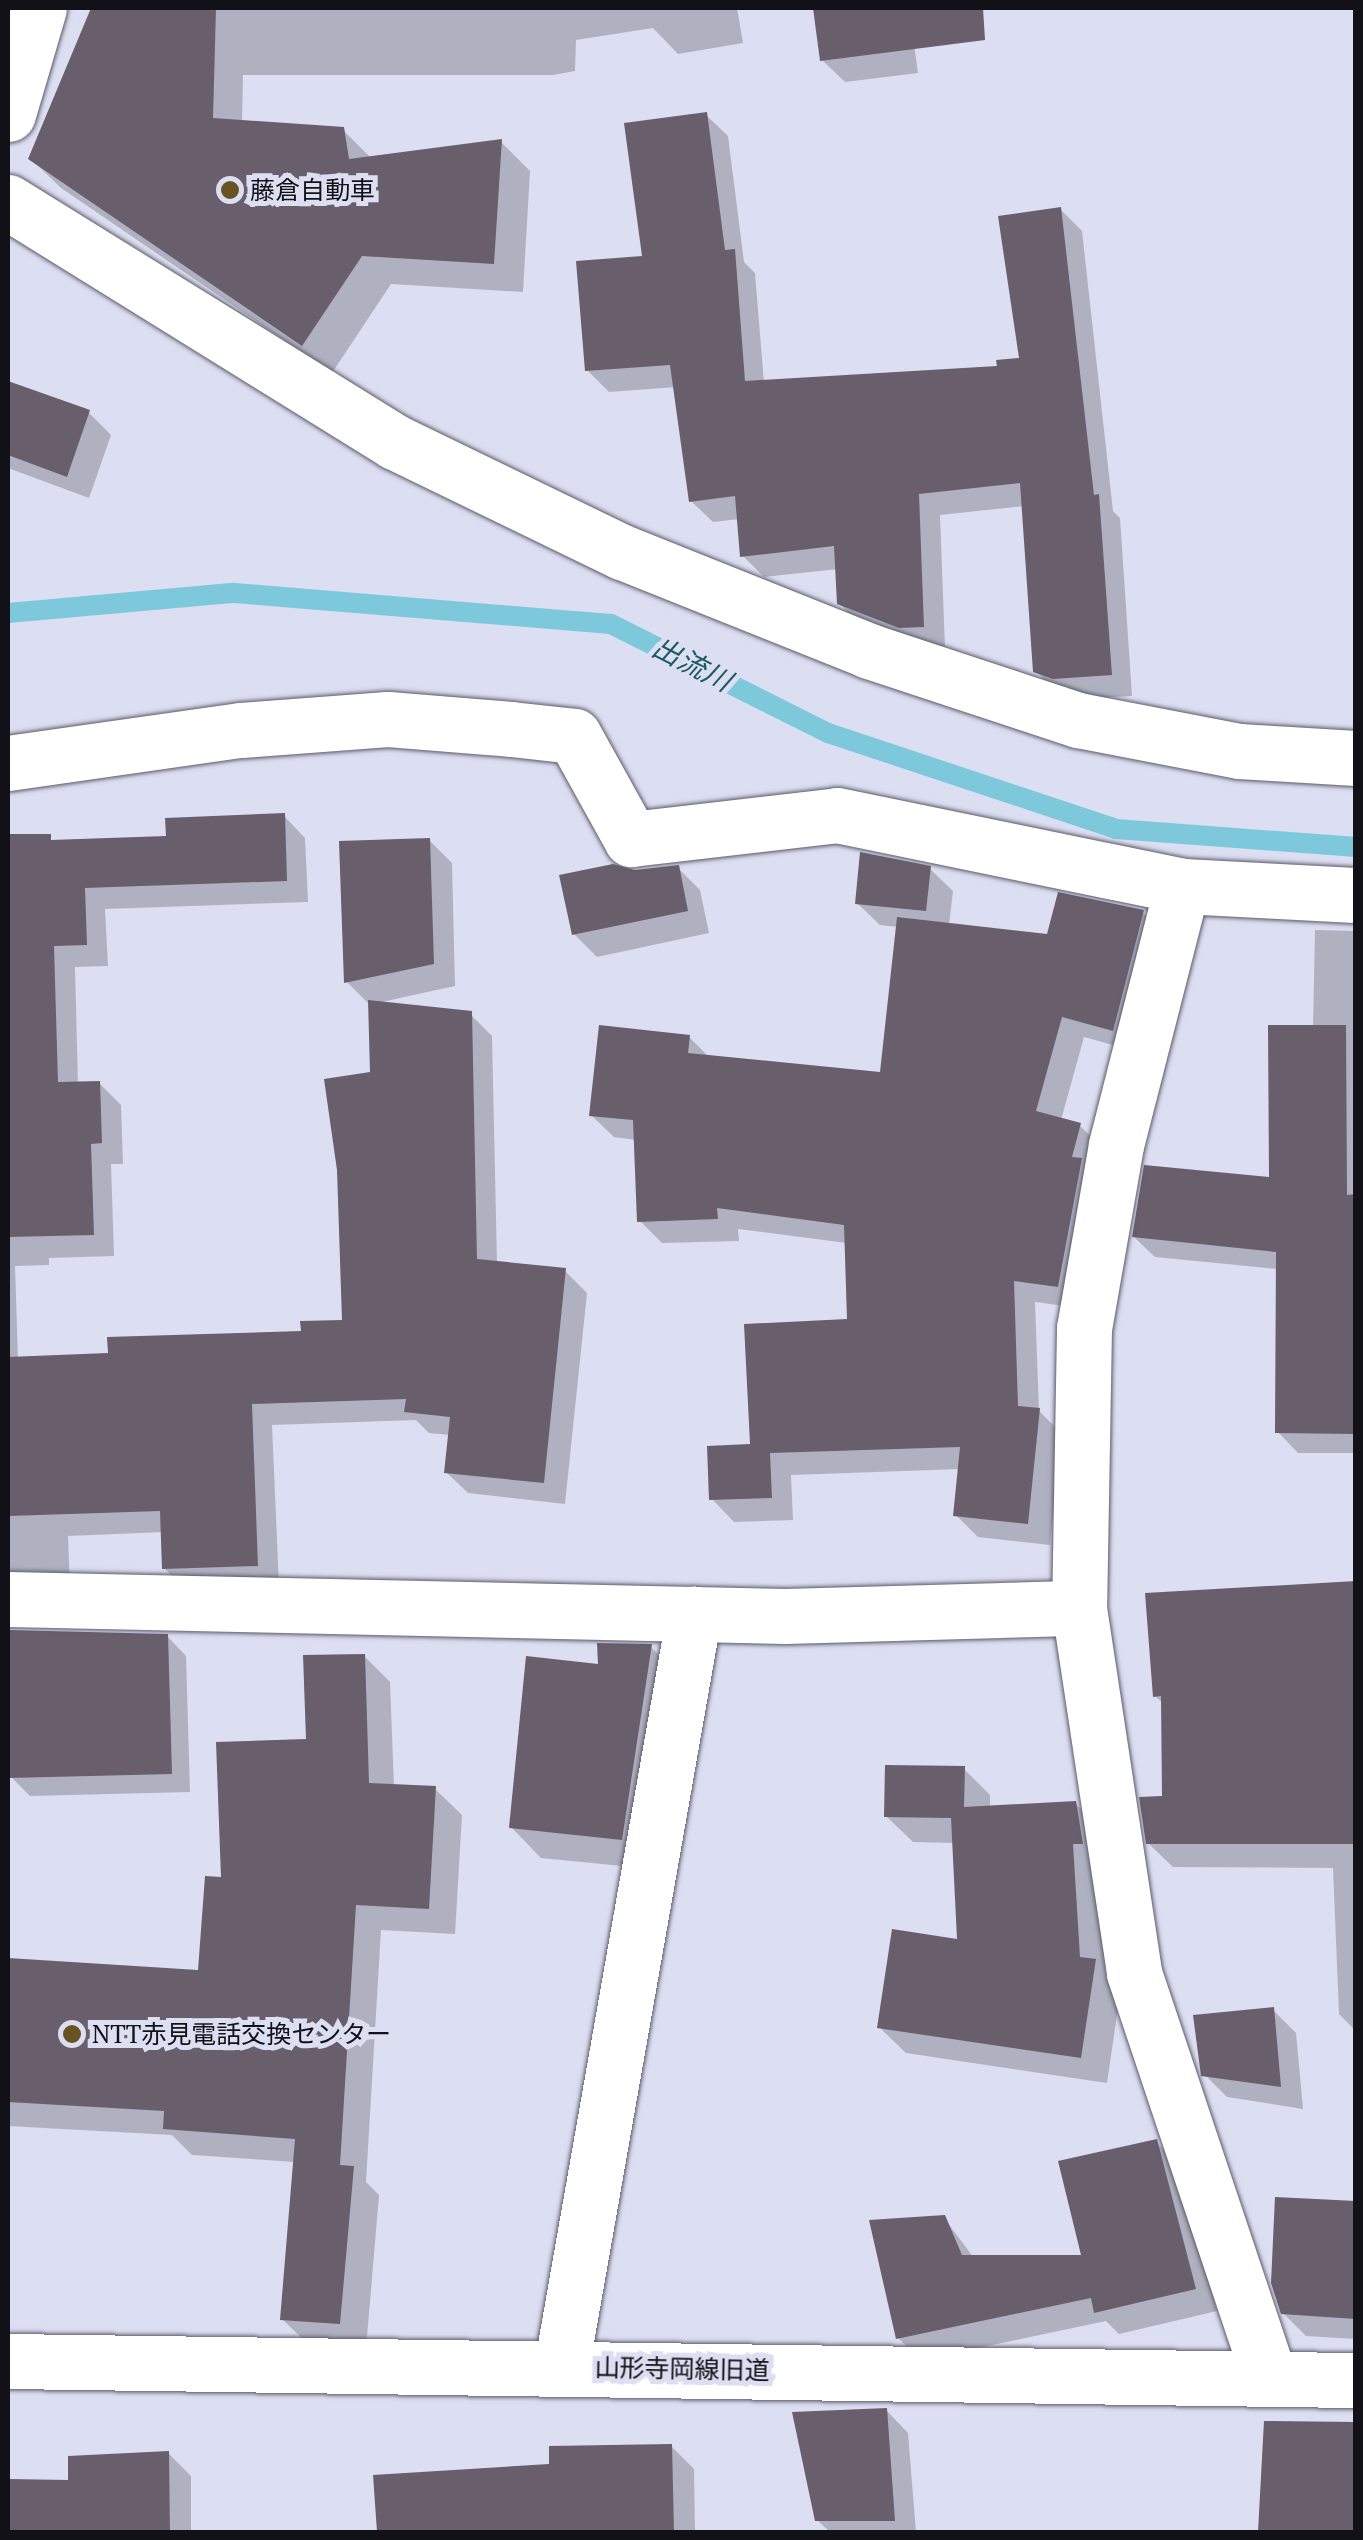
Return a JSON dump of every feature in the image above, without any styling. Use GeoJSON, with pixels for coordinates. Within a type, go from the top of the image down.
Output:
{"type":"FeatureCollection","features":[{"type":"Feature","properties":{"kind":"street"},"geometry":{"type":"LineString","coordinates":[[8,114],[38,8]]}},
{"type":"Feature","properties":{"kind":"street"},"geometry":{"type":"LineString","coordinates":[[8,202],[395,442],[622,552],[869,650],[1078,720],[1239,751],[1356,758]]}},
{"type":"Feature","properties":{"kind":"street"},"geometry":{"type":"LineString","coordinates":[[8,763],[241,730],[351,722],[511,729],[574,736],[631,839],[837,815],[1182,886],[1356,895]]}},
{"type":"Feature","properties":{"kind":"street"},"geometry":{"type":"LineString","coordinates":[[1182,886],[1116,1145],[1084,1328],[1079,1608],[1134,1973],[1269,2376]]}},
{"type":"Feature","properties":{"kind":"street"},"geometry":{"type":"LineString","coordinates":[[8,1598],[694,1614],[1079,1608]]}},
{"type":"Feature","properties":{"kind":"street"},"geometry":{"type":"LineString","coordinates":[[561,2368],[694,1614]]}},
{"type":"Feature","properties":{"kind":"street","name":"山形寺岡線旧道"},"geometry":{"type":"LineString","coordinates":[[8,2361],[1356,2380]]}},
{"type":"Feature","properties":{"kind":"building","name":"藤倉自動車"},"geometry":{"type":"Polygon","coordinates":[[[91,8],[216,8],[213,118],[344,127],[349,159],[502,139],[494,264],[362,256],[302,346],[28,159],[91,8]]]}},
{"type":"Feature","properties":{"kind":"building"},"geometry":{"type":"Polygon","coordinates":[[[813,8],[983,8],[985,40],[820,61],[813,8]]]}},
{"type":"Feature","properties":{"kind":"building"},"geometry":{"type":"Polygon","coordinates":[[[707,112],[725,250],[735,249],[745,381],[997,366],[996,360],[1019,358],[998,216],[1061,207],[1094,495],[1099,494],[1112,675],[1053,679],[1033,672],[1020,483],[919,494],[924,627],[899,628],[837,604],[834,546],[740,557],[735,496],[689,502],[670,365],[585,371],[576,261],[642,256],[624,123],[707,112]]]}},
{"type":"Feature","properties":{"kind":"building"},"geometry":{"type":"Polygon","coordinates":[[[8,381],[90,410],[67,477],[8,455],[8,381]]]}},
{"type":"Feature","properties":{"kind":"building"},"geometry":{"type":"Polygon","coordinates":[[[285,813],[287,881],[85,888],[87,945],[54,946],[58,1082],[100,1081],[102,1143],[91,1144],[94,1235],[8,1237],[8,834],[51,834],[51,840],[166,836],[165,818],[285,813]]]}},
{"type":"Feature","properties":{"kind":"building"},"geometry":{"type":"Polygon","coordinates":[[[430,838],[434,964],[344,983],[339,841],[430,838]]]}},
{"type":"Feature","properties":{"kind":"building"},"geometry":{"type":"Polygon","coordinates":[[[860,852],[931,866],[926,911],[855,904],[860,852]]]}},
{"type":"Feature","properties":{"kind":"building"},"geometry":{"type":"Polygon","coordinates":[[[613,864],[635,870],[679,865],[688,911],[572,935],[559,875],[613,864]]]}},
{"type":"Feature","properties":{"kind":"building"},"geometry":{"type":"Polygon","coordinates":[[[1058,892],[1144,910],[1113,1031],[1062,1017],[1036,1111],[1081,1123],[1072,1157],[1082,1158],[1058,1287],[1014,1281],[1018,1406],[1040,1408],[1028,1524],[953,1516],[960,1447],[770,1453],[772,1498],[709,1500],[707,1446],[750,1444],[744,1324],[847,1319],[844,1225],[717,1208],[718,1219],[637,1222],[633,1120],[589,1116],[599,1025],[690,1035],[688,1053],[880,1072],[897,917],[1047,934],[1058,892]]]}},
{"type":"Feature","properties":{"kind":"building"},"geometry":{"type":"Polygon","coordinates":[[[368,1000],[472,1011],[477,1259],[566,1268],[544,1483],[444,1473],[450,1417],[404,1412],[406,1399],[252,1404],[258,1566],[162,1569],[160,1511],[8,1516],[8,1357],[108,1353],[107,1337],[301,1331],[300,1321],[342,1320],[337,1170],[324,1079],[370,1072],[368,1000]]]}},
{"type":"Feature","properties":{"kind":"building"},"geometry":{"type":"Polygon","coordinates":[[[1268,1025],[1346,1025],[1347,1195],[1356,1194],[1356,1434],[1275,1433],[1276,1252],[1132,1237],[1144,1165],[1269,1177],[1268,1025]]]}},
{"type":"Feature","properties":{"kind":"building"},"geometry":{"type":"Polygon","coordinates":[[[1356,1581],[1356,1844],[1146,1844],[1139,1797],[1162,1796],[1161,1696],[1153,1697],[1145,1593],[1356,1581]]]}},
{"type":"Feature","properties":{"kind":"building"},"geometry":{"type":"Polygon","coordinates":[[[8,1630],[168,1634],[172,1774],[8,1778],[8,1630]]]}},
{"type":"Feature","properties":{"kind":"building"},"geometry":{"type":"Polygon","coordinates":[[[597,1643],[652,1644],[622,1840],[509,1828],[526,1656],[598,1664],[597,1643]]]}},
{"type":"Feature","properties":{"kind":"building"},"geometry":{"type":"Polygon","coordinates":[[[365,1654],[369,1783],[436,1786],[429,1909],[356,1905],[340,2165],[354,2166],[340,2324],[280,2320],[295,2139],[163,2129],[164,2111],[8,2102],[8,1958],[198,1970],[205,1876],[221,1877],[216,1742],[306,1739],[303,1655],[365,1654]]]}},
{"type":"Feature","properties":{"kind":"building"},"geometry":{"type":"Polygon","coordinates":[[[885,1765],[965,1766],[964,1807],[1076,1801],[1083,1844],[1073,1844],[1080,1957],[1096,1959],[1081,2058],[877,2028],[892,1929],[957,1939],[951,1818],[884,1817],[885,1765]]]}},
{"type":"Feature","properties":{"kind":"building"},"geometry":{"type":"Polygon","coordinates":[[[1274,2007],[1281,2087],[1201,2076],[1193,2015],[1274,2007]]]}},
{"type":"Feature","properties":{"kind":"building"},"geometry":{"type":"Polygon","coordinates":[[[1157,2139],[1196,2289],[1094,2313],[1091,2298],[896,2339],[869,2220],[945,2215],[962,2255],[1081,2255],[1058,2161],[1157,2139]]]}},
{"type":"Feature","properties":{"kind":"building"},"geometry":{"type":"Polygon","coordinates":[[[1275,2197],[1356,2201],[1356,2319],[1281,2314],[1271,2283],[1275,2197]]]}},
{"type":"Feature","properties":{"kind":"building"},"geometry":{"type":"Polygon","coordinates":[[[887,2408],[895,2521],[815,2521],[792,2412],[887,2408]]]}},
{"type":"Feature","properties":{"kind":"building"},"geometry":{"type":"Polygon","coordinates":[[[1264,2421],[1356,2422],[1356,2532],[1258,2532],[1264,2421]]]}},
{"type":"Feature","properties":{"kind":"building"},"geometry":{"type":"Polygon","coordinates":[[[672,2444],[674,2532],[377,2532],[373,2475],[549,2464],[549,2446],[672,2444]]]}},
{"type":"Feature","properties":{"kind":"building"},"geometry":{"type":"Polygon","coordinates":[[[169,2451],[170,2532],[8,2532],[8,2479],[68,2480],[68,2456],[169,2451]]]}},
{"type":"Feature","properties":{"kind":"waterway","name":"出流川"},"geometry":{"type":"LineString","coordinates":[[8,613],[234,593],[611,624],[828,733],[1116,829],[1356,847]]}},
{"type":"Feature","properties":{"kind":"place","name":"藤倉自動車"},"geometry":{"type":"Point","coordinates":[230,190]}},
{"type":"Feature","properties":{"kind":"place","name":"NTT赤見電話交換センター"},"geometry":{"type":"Point","coordinates":[72,2034]}}]}
